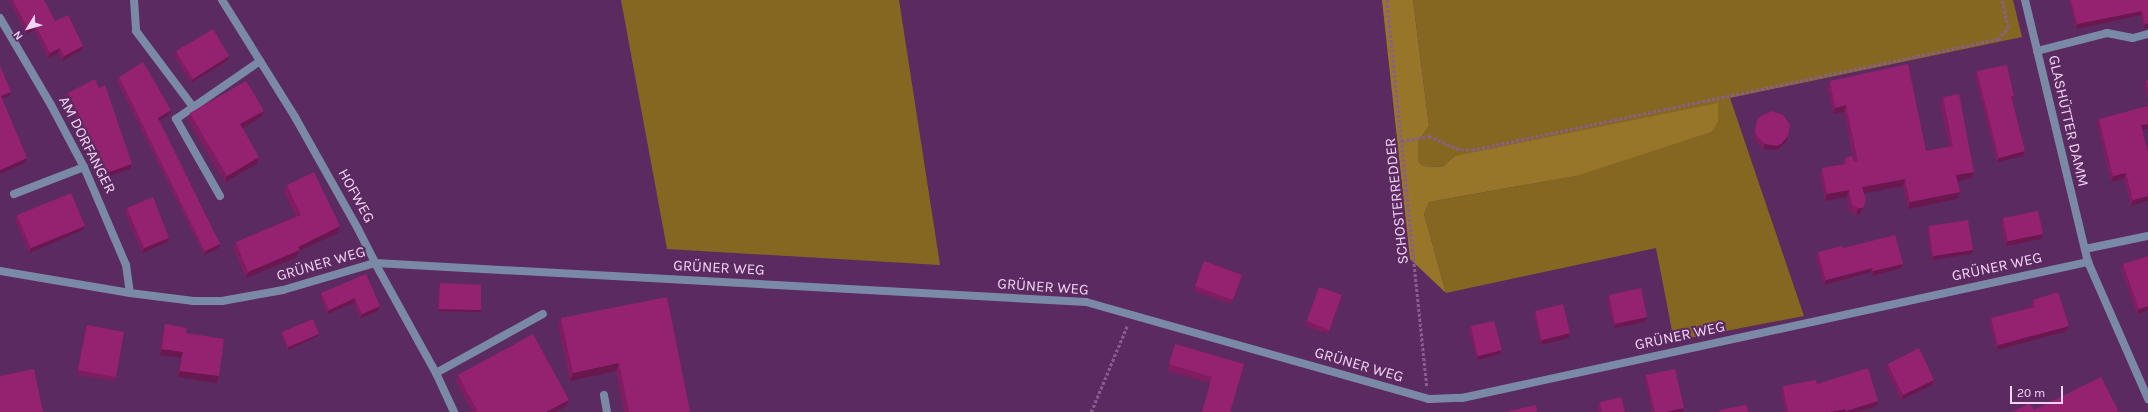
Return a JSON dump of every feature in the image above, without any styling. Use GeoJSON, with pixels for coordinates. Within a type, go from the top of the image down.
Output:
{"type":"FeatureCollection","features":[{"type":"Feature","properties":{"kind":"street"},"geometry":{"type":"LineString","coordinates":[[134,0],[136,31],[193,107]]}},
{"type":"Feature","properties":{"kind":"street","name":"HOFWEG"},"geometry":{"type":"LineString","coordinates":[[222,0],[260,60],[355,222],[375,263],[436,373],[454,412]]}},
{"type":"Feature","properties":{"kind":"street","name":"GLASHÜTTER DAMM"},"geometry":{"type":"LineString","coordinates":[[2025,0],[2088,262],[2148,399]]}},
{"type":"Feature","properties":{"kind":"street","name":"AM DORFANGER"},"geometry":{"type":"LineString","coordinates":[[0,18],[51,105],[84,167],[126,265],[130,293]]}},
{"type":"Feature","properties":{"kind":"street"},"geometry":{"type":"LineString","coordinates":[[2037,51],[2107,33],[2133,38],[2148,34]]}},
{"type":"Feature","properties":{"kind":"street"},"geometry":{"type":"LineString","coordinates":[[220,196],[176,119],[260,60]]}},
{"type":"Feature","properties":{"kind":"street"},"geometry":{"type":"LineString","coordinates":[[14,194],[84,167]]}},
{"type":"Feature","properties":{"kind":"street"},"geometry":{"type":"LineString","coordinates":[[2085,249],[2148,236]]}},
{"type":"Feature","properties":{"kind":"street","name":"GRÜNER WEG"},"geometry":{"type":"LineString","coordinates":[[0,271],[130,293],[193,301],[245,298],[283,290],[375,263],[1086,302],[1429,399],[1462,398],[2088,262]]}},
{"type":"Feature","properties":{"kind":"street"},"geometry":{"type":"LineString","coordinates":[[436,373],[543,314]]}},
{"type":"Feature","properties":{"kind":"street"},"geometry":{"type":"LineString","coordinates":[[604,395],[607,412]]}},
{"type":"Feature","properties":{"kind":"path","name":"SCHOSTERREDDER"},"geometry":{"type":"LineString","coordinates":[[1387,0],[1429,399]]}},
{"type":"Feature","properties":{"kind":"path"},"geometry":{"type":"LineString","coordinates":[[1402,142],[1429,136],[1461,150],[1472,150],[1998,39],[2008,28],[2002,0]]}},
{"type":"Feature","properties":{"kind":"path"},"geometry":{"type":"LineString","coordinates":[[1091,412],[1131,315]]}},
{"type":"Feature","properties":{"kind":"shaded area"},"geometry":{"type":"Polygon","coordinates":[[[621,0],[899,0],[940,265],[667,249],[621,0]]]}},
{"type":"Feature","properties":{"kind":"shaded area"},"geometry":{"type":"Polygon","coordinates":[[[1382,0],[1413,0],[1429,126],[1418,141],[1418,161],[1423,166],[1442,167],[1455,156],[1718,103],[1718,122],[1711,132],[1576,176],[1429,202],[1424,214],[1446,293],[1410,259],[1382,0]]]}},
{"type":"Feature","properties":{"kind":"shaded area"},"geometry":{"type":"Polygon","coordinates":[[[1413,0],[2013,0],[2022,37],[1730,98],[1804,316],[1674,341],[1656,248],[1446,293],[1424,214],[1429,202],[1576,176],[1455,156],[1442,167],[1423,166],[1418,161],[1418,141],[1429,126],[1413,0]]]}},
{"type":"Feature","properties":{"kind":"building"},"geometry":{"type":"Polygon","coordinates":[[[13,0],[44,0],[55,21],[68,15],[83,46],[64,56],[60,48],[50,53],[36,25],[28,29],[13,0]]]}},
{"type":"Feature","properties":{"kind":"building"},"geometry":{"type":"Polygon","coordinates":[[[2071,0],[2148,0],[2148,23],[2145,24],[2142,11],[2077,24],[2071,0]]]}},
{"type":"Feature","properties":{"kind":"building"},"geometry":{"type":"Polygon","coordinates":[[[213,29],[229,56],[193,79],[176,51],[213,29]]]}},
{"type":"Feature","properties":{"kind":"building"},"geometry":{"type":"Polygon","coordinates":[[[143,62],[171,110],[158,118],[220,244],[205,251],[119,77],[143,62]]]}},
{"type":"Feature","properties":{"kind":"building"},"geometry":{"type":"Polygon","coordinates":[[[1908,64],[1926,151],[1953,146],[1943,97],[1959,94],[1974,172],[1956,175],[1960,192],[1910,202],[1905,179],[1862,187],[1866,200],[1863,208],[1852,205],[1849,190],[1827,194],[1822,168],[1846,164],[1845,158],[1852,156],[1854,162],[1858,161],[1846,105],[1835,108],[1830,81],[1908,64]]]}},
{"type":"Feature","properties":{"kind":"building"},"geometry":{"type":"Polygon","coordinates":[[[2007,65],[2014,96],[2011,96],[2025,151],[1999,158],[1977,71],[2007,65]]]}},
{"type":"Feature","properties":{"kind":"building"},"geometry":{"type":"Polygon","coordinates":[[[0,66],[11,92],[1,96],[27,158],[0,170],[0,66]]]}},
{"type":"Feature","properties":{"kind":"building"},"geometry":{"type":"Polygon","coordinates":[[[95,79],[99,88],[105,85],[132,164],[103,174],[91,140],[68,93],[95,79]]]}},
{"type":"Feature","properties":{"kind":"building"},"geometry":{"type":"Polygon","coordinates":[[[246,81],[264,111],[240,124],[259,157],[227,176],[190,113],[246,81]]]}},
{"type":"Feature","properties":{"kind":"building"},"geometry":{"type":"Polygon","coordinates":[[[2148,106],[2148,124],[2141,125],[2148,153],[2148,196],[2133,200],[2126,173],[2113,176],[2099,119],[2148,106]]]}},
{"type":"Feature","properties":{"kind":"building"},"geometry":{"type":"Polygon","coordinates":[[[1772,111],[1783,115],[1790,125],[1788,136],[1781,144],[1776,146],[1765,144],[1757,136],[1755,131],[1757,120],[1761,116],[1772,111]]]}},
{"type":"Feature","properties":{"kind":"building"},"geometry":{"type":"Polygon","coordinates":[[[314,172],[340,226],[298,247],[300,250],[248,272],[236,242],[301,215],[287,185],[314,172]]]}},
{"type":"Feature","properties":{"kind":"building"},"geometry":{"type":"Polygon","coordinates":[[[71,193],[85,226],[31,248],[17,215],[71,193]]]}},
{"type":"Feature","properties":{"kind":"building"},"geometry":{"type":"Polygon","coordinates":[[[153,197],[169,238],[144,248],[127,208],[153,197]]]}},
{"type":"Feature","properties":{"kind":"building"},"geometry":{"type":"Polygon","coordinates":[[[2038,211],[2043,234],[2008,241],[2003,218],[2038,211]]]}},
{"type":"Feature","properties":{"kind":"building"},"geometry":{"type":"Polygon","coordinates":[[[1968,220],[1973,250],[1933,256],[1929,226],[1968,220]]]}},
{"type":"Feature","properties":{"kind":"building"},"geometry":{"type":"Polygon","coordinates":[[[1895,235],[1903,264],[1873,271],[1872,268],[1826,280],[1818,252],[1842,246],[1843,248],[1895,235]]]}},
{"type":"Feature","properties":{"kind":"building"},"geometry":{"type":"Polygon","coordinates":[[[2148,256],[2148,306],[2139,309],[2123,264],[2148,256]]]}},
{"type":"Feature","properties":{"kind":"building"},"geometry":{"type":"Polygon","coordinates":[[[1204,261],[1242,275],[1233,300],[1195,286],[1204,261]]]}},
{"type":"Feature","properties":{"kind":"building"},"geometry":{"type":"Polygon","coordinates":[[[366,274],[380,306],[362,314],[355,298],[329,310],[321,293],[366,274]]]}},
{"type":"Feature","properties":{"kind":"building"},"geometry":{"type":"Polygon","coordinates":[[[440,283],[481,285],[481,310],[439,309],[440,283]]]}},
{"type":"Feature","properties":{"kind":"building"},"geometry":{"type":"Polygon","coordinates":[[[1319,287],[1342,295],[1329,330],[1307,321],[1319,287]]]}},
{"type":"Feature","properties":{"kind":"building"},"geometry":{"type":"Polygon","coordinates":[[[1641,288],[1647,317],[1615,324],[1609,295],[1641,288]]]}},
{"type":"Feature","properties":{"kind":"building"},"geometry":{"type":"Polygon","coordinates":[[[2058,292],[2069,326],[1998,345],[1991,318],[2035,307],[2033,300],[2058,292]]]}},
{"type":"Feature","properties":{"kind":"building"},"geometry":{"type":"Polygon","coordinates":[[[667,297],[690,412],[629,412],[619,363],[573,373],[561,318],[667,297]]]}},
{"type":"Feature","properties":{"kind":"building"},"geometry":{"type":"Polygon","coordinates":[[[1563,304],[1570,333],[1542,340],[1535,311],[1563,304]]]}},
{"type":"Feature","properties":{"kind":"building"},"geometry":{"type":"Polygon","coordinates":[[[313,319],[319,334],[288,347],[282,332],[313,319]]]}},
{"type":"Feature","properties":{"kind":"building"},"geometry":{"type":"Polygon","coordinates":[[[1494,321],[1502,350],[1478,356],[1471,326],[1494,321]]]}},
{"type":"Feature","properties":{"kind":"building"},"geometry":{"type":"Polygon","coordinates":[[[165,324],[187,328],[186,333],[224,339],[219,376],[180,371],[183,352],[162,349],[165,324]]]}},
{"type":"Feature","properties":{"kind":"building"},"geometry":{"type":"Polygon","coordinates":[[[87,325],[124,332],[116,377],[78,370],[87,325]]]}},
{"type":"Feature","properties":{"kind":"building"},"geometry":{"type":"Polygon","coordinates":[[[533,334],[569,400],[546,412],[478,412],[458,375],[533,334]]]}},
{"type":"Feature","properties":{"kind":"building"},"geometry":{"type":"Polygon","coordinates":[[[1175,344],[1244,364],[1230,412],[1202,412],[1212,377],[1169,364],[1175,344]]]}},
{"type":"Feature","properties":{"kind":"building"},"geometry":{"type":"Polygon","coordinates":[[[1919,348],[1934,380],[1903,395],[1888,364],[1919,348]]]}},
{"type":"Feature","properties":{"kind":"building"},"geometry":{"type":"Polygon","coordinates":[[[1868,368],[1878,401],[1846,411],[1846,409],[1829,412],[1788,412],[1783,386],[1816,380],[1817,384],[1868,368]]]}},
{"type":"Feature","properties":{"kind":"building"},"geometry":{"type":"Polygon","coordinates":[[[34,369],[43,412],[0,412],[0,376],[34,369]]]}},
{"type":"Feature","properties":{"kind":"building"},"geometry":{"type":"Polygon","coordinates":[[[1675,369],[1684,408],[1665,412],[1655,412],[1646,375],[1675,369]]]}},
{"type":"Feature","properties":{"kind":"building"},"geometry":{"type":"Polygon","coordinates":[[[2101,377],[2119,412],[2012,412],[2030,403],[2034,410],[2101,377]]]}},
{"type":"Feature","properties":{"kind":"building"},"geometry":{"type":"Polygon","coordinates":[[[1621,397],[1625,412],[1602,412],[1600,402],[1621,397]]]}},
{"type":"Feature","properties":{"kind":"building"},"geometry":{"type":"Polygon","coordinates":[[[1536,405],[1537,412],[1506,412],[1536,405]]]}},
{"type":"Feature","properties":{"kind":"building"},"geometry":{"type":"Polygon","coordinates":[[[1747,405],[1748,412],[1720,412],[1719,410],[1747,405]]]}}]}
